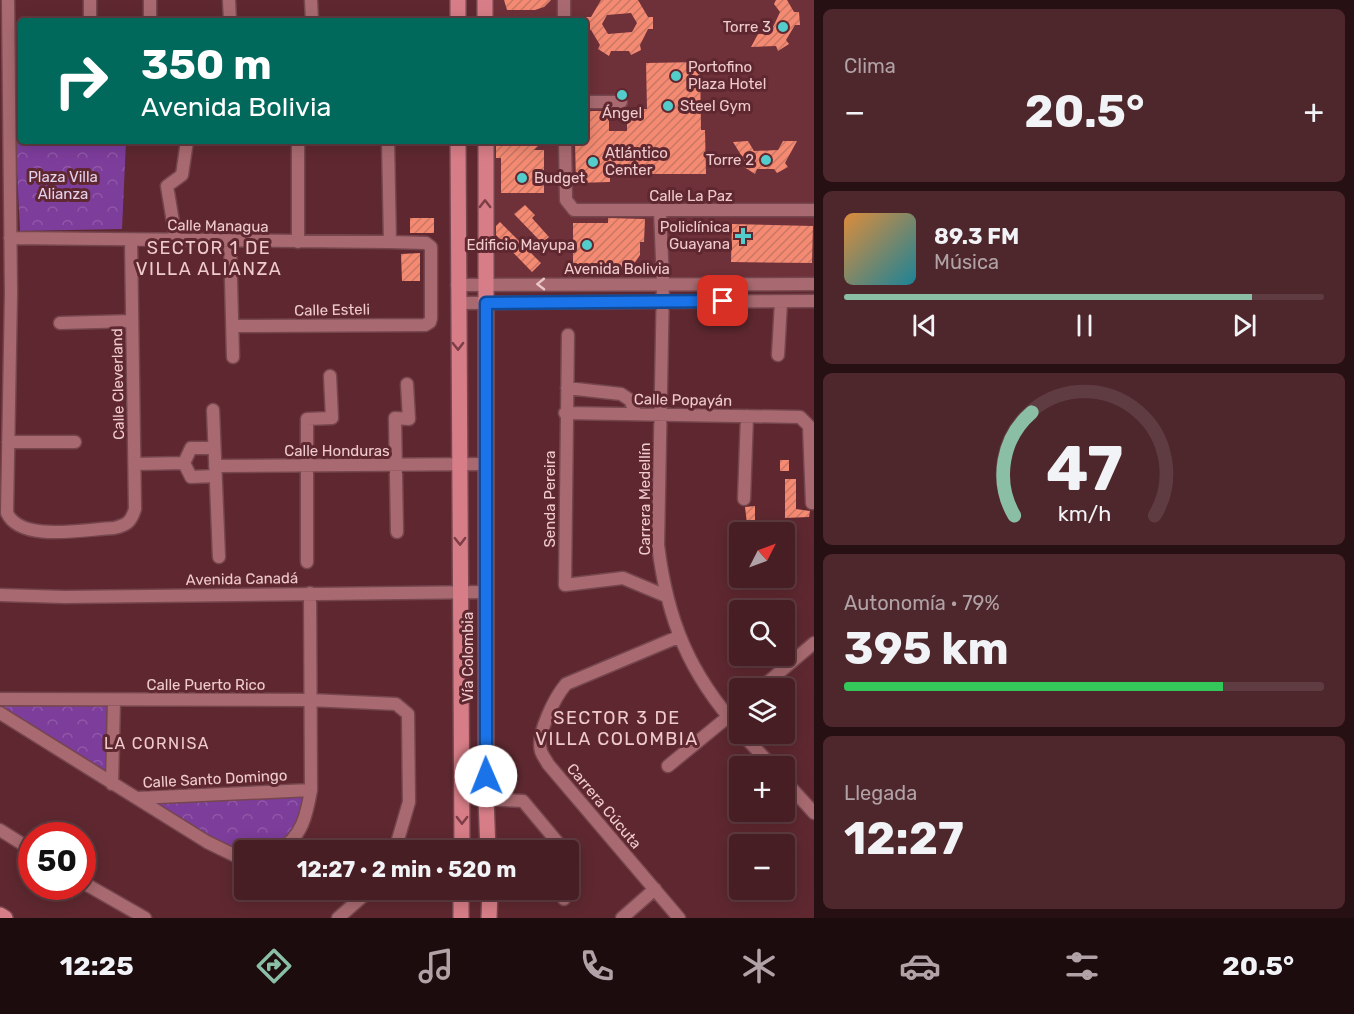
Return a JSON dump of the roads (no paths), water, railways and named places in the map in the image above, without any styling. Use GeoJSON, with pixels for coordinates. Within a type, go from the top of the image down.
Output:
{"type":"FeatureCollection","features":[{"type":"Feature","properties":{"kind":"main road"},"geometry":{"type":"LineString","coordinates":[[458,0],[458,18]]}},
{"type":"Feature","properties":{"kind":"main road"},"geometry":{"type":"LineString","coordinates":[[485,0],[485,18]]}},
{"type":"Feature","properties":{"kind":"main road","name":"Vía Colombia"},"geometry":{"type":"LineString","coordinates":[[458,144],[462,840]]}},
{"type":"Feature","properties":{"kind":"main road","name":"Vía Colombia"},"geometry":{"type":"LineString","coordinates":[[486,144],[485,592],[488,840]]}},
{"type":"Feature","properties":{"kind":"main road"},"geometry":{"type":"LineString","coordinates":[[458,228],[485,229]]}},
{"type":"Feature","properties":{"kind":"main road"},"geometry":{"type":"LineString","coordinates":[[461,900],[461,918]]}},
{"type":"Feature","properties":{"kind":"main road"},"geometry":{"type":"LineString","coordinates":[[490,900],[490,918]]}},
{"type":"Feature","properties":{"kind":"main road"},"geometry":{"type":"LineString","coordinates":[[0,915],[5,918]]}},
{"type":"Feature","properties":{"kind":"street"},"geometry":{"type":"LineString","coordinates":[[8,0],[4,103],[10,238],[5,294],[8,442],[75,442]]}},
{"type":"Feature","properties":{"kind":"street"},"geometry":{"type":"LineString","coordinates":[[90,0],[90,18]]}},
{"type":"Feature","properties":{"kind":"street"},"geometry":{"type":"LineString","coordinates":[[150,0],[150,18]]}},
{"type":"Feature","properties":{"kind":"street"},"geometry":{"type":"LineString","coordinates":[[229,0],[230,18]]}},
{"type":"Feature","properties":{"kind":"street"},"geometry":{"type":"LineString","coordinates":[[311,0],[312,18]]}},
{"type":"Feature","properties":{"kind":"street"},"geometry":{"type":"LineString","coordinates":[[564,0],[564,18]]}},
{"type":"Feature","properties":{"kind":"street"},"geometry":{"type":"LineString","coordinates":[[588,102],[621,102]]}},
{"type":"Feature","properties":{"kind":"street"},"geometry":{"type":"LineString","coordinates":[[176,240],[167,186],[182,175],[187,144]]}},
{"type":"Feature","properties":{"kind":"street"},"geometry":{"type":"LineString","coordinates":[[297,144],[298,242]]}},
{"type":"Feature","properties":{"kind":"street"},"geometry":{"type":"LineString","coordinates":[[388,144],[390,242]]}},
{"type":"Feature","properties":{"kind":"street","name":"Calle La Paz"},"geometry":{"type":"LineString","coordinates":[[565,144],[565,193],[569,206],[583,211],[814,210]]}},
{"type":"Feature","properties":{"kind":"street","name":"Carrera Medellín"},"geometry":{"type":"LineString","coordinates":[[660,211],[663,283],[658,545],[666,597],[678,637],[697,675],[728,717]]}},
{"type":"Feature","properties":{"kind":"street","name":"Calle Managua"},"geometry":{"type":"LineString","coordinates":[[10,238],[176,240],[230,247],[298,242],[426,243],[431,247],[432,254],[430,322]]}},
{"type":"Feature","properties":{"kind":"street","name":"Calle Cleverland"},"geometry":{"type":"LineString","coordinates":[[8,442],[7,513],[11,522],[20,528],[34,532],[114,528],[126,525],[135,509],[131,240]]}},
{"type":"Feature","properties":{"kind":"street"},"geometry":{"type":"LineString","coordinates":[[230,247],[233,357]]}},
{"type":"Feature","properties":{"kind":"street","name":"Avenida Bolivia"},"geometry":{"type":"LineString","coordinates":[[457,285],[814,284]]}},
{"type":"Feature","properties":{"kind":"street","name":"Avenida Bolivia"},"geometry":{"type":"LineString","coordinates":[[458,303],[662,300],[814,301]]}},
{"type":"Feature","properties":{"kind":"street"},"geometry":{"type":"LineString","coordinates":[[778,355],[781,302]]}},
{"type":"Feature","properties":{"kind":"street"},"geometry":{"type":"LineString","coordinates":[[60,323],[132,321]]}},
{"type":"Feature","properties":{"kind":"street","name":"Calle Esteli"},"geometry":{"type":"LineString","coordinates":[[233,326],[425,325],[430,322]]}},
{"type":"Feature","properties":{"kind":"street","name":"Senda Pereira"},"geometry":{"type":"LineString","coordinates":[[568,335],[565,413],[565,585],[623,578],[666,597]]}},
{"type":"Feature","properties":{"kind":"street"},"geometry":{"type":"LineString","coordinates":[[307,562],[307,419],[332,418],[330,376]]}},
{"type":"Feature","properties":{"kind":"street"},"geometry":{"type":"LineString","coordinates":[[397,532],[395,418],[409,419],[407,384]]}},
{"type":"Feature","properties":{"kind":"street"},"geometry":{"type":"LineString","coordinates":[[567,388],[626,395],[636,414]]}},
{"type":"Feature","properties":{"kind":"street"},"geometry":{"type":"LineString","coordinates":[[213,410],[219,557]]}},
{"type":"Feature","properties":{"kind":"street","name":"Calle Popayán"},"geometry":{"type":"LineString","coordinates":[[565,413],[800,417],[809,426],[812,503]]}},
{"type":"Feature","properties":{"kind":"street"},"geometry":{"type":"LineString","coordinates":[[744,499],[747,416]]}},
{"type":"Feature","properties":{"kind":"street"},"geometry":{"type":"LineString","coordinates":[[135,464],[184,463],[191,448],[214,448]]}},
{"type":"Feature","properties":{"kind":"street","name":"Calle Honduras"},"geometry":{"type":"LineString","coordinates":[[184,463],[190,477],[215,471],[307,466],[459,466]]}},
{"type":"Feature","properties":{"kind":"street"},"geometry":{"type":"LineString","coordinates":[[459,466],[487,464]]}},
{"type":"Feature","properties":{"kind":"street","name":"Avenida Canadá"},"geometry":{"type":"LineString","coordinates":[[0,595],[65,597],[485,592]]}},
{"type":"Feature","properties":{"kind":"street"},"geometry":{"type":"LineString","coordinates":[[291,840],[302,823],[311,790],[310,593]]}},
{"type":"Feature","properties":{"kind":"street","name":"Carrera Cúcuta"},"geometry":{"type":"LineString","coordinates":[[678,637],[566,684],[557,694],[540,737],[541,750],[548,764],[679,918]]}},
{"type":"Feature","properties":{"kind":"street"},"geometry":{"type":"LineString","coordinates":[[773,678],[814,643]]}},
{"type":"Feature","properties":{"kind":"street","name":"Calle Puerto Rico"},"geometry":{"type":"LineString","coordinates":[[0,699],[310,700],[396,704],[408,714],[409,802],[398,840]]}},
{"type":"Feature","properties":{"kind":"street"},"geometry":{"type":"LineString","coordinates":[[112,783],[114,700]]}},
{"type":"Feature","properties":{"kind":"street","name":"Calle Santo Domingo"},"geometry":{"type":"LineString","coordinates":[[0,713],[137,798],[311,790]]}},
{"type":"Feature","properties":{"kind":"street"},"geometry":{"type":"LineString","coordinates":[[668,766],[728,717]]}},
{"type":"Feature","properties":{"kind":"street","name":"Carrera Medellín"},"geometry":{"type":"LineString","coordinates":[[752,744],[763,756]]}},
{"type":"Feature","properties":{"kind":"street"},"geometry":{"type":"LineString","coordinates":[[795,792],[813,811]]}},
{"type":"Feature","properties":{"kind":"street"},"geometry":{"type":"LineString","coordinates":[[137,798],[207,842],[234,855]]}},
{"type":"Feature","properties":{"kind":"street"},"geometry":{"type":"LineString","coordinates":[[486,799],[523,801],[556,840]]}},
{"type":"Feature","properties":{"kind":"street"},"geometry":{"type":"LineString","coordinates":[[0,830],[18,841]]}},
{"type":"Feature","properties":{"kind":"street"},"geometry":{"type":"LineString","coordinates":[[622,918],[655,889]]}},
{"type":"Feature","properties":{"kind":"street"},"geometry":{"type":"LineString","coordinates":[[96,890],[145,918]]}},
{"type":"Feature","properties":{"kind":"street"},"geometry":{"type":"LineString","coordinates":[[338,918],[359,900]]}},
{"type":"Feature","properties":{"kind":"place","name":"Torre 3"},"geometry":{"type":"Point","coordinates":[783,27]}},
{"type":"Feature","properties":{"kind":"place","name":"Portofino Plaza Hotel"},"geometry":{"type":"Point","coordinates":[676,76]}},
{"type":"Feature","properties":{"kind":"place","name":"Ángel"},"geometry":{"type":"Point","coordinates":[622,95]}},
{"type":"Feature","properties":{"kind":"place","name":"Steel Gym"},"geometry":{"type":"Point","coordinates":[668,106]}},
{"type":"Feature","properties":{"kind":"place","name":"Torre 2"},"geometry":{"type":"Point","coordinates":[766,160]}},
{"type":"Feature","properties":{"kind":"place","name":"Atlántico Center"},"geometry":{"type":"Point","coordinates":[593,162]}},
{"type":"Feature","properties":{"kind":"place","name":"Budget"},"geometry":{"type":"Point","coordinates":[522,178]}},
{"type":"Feature","properties":{"kind":"place","name":"Policlínica Guayana"},"geometry":{"type":"Point","coordinates":[743,236]}},
{"type":"Feature","properties":{"kind":"place","name":"Edificio Mayupa"},"geometry":{"type":"Point","coordinates":[587,245]}},
{"type":"Feature","properties":{"kind":"district","name":"SECTOR 1 DE VILLA ALIANZA"},"geometry":{"type":"Point","coordinates":[209,258]}},
{"type":"Feature","properties":{"kind":"district","name":"SECTOR 3 DE VILLA COLOMBIA"},"geometry":{"type":"Point","coordinates":[617,728]}},
{"type":"Feature","properties":{"kind":"district","name":"LA CORNISA"},"geometry":{"type":"Point","coordinates":[157,743]}},
{"type":"Feature","properties":{"kind":"park label","name":"Plaza Villa Alianza"},"geometry":{"type":"Point","coordinates":[63,186]}}]}
